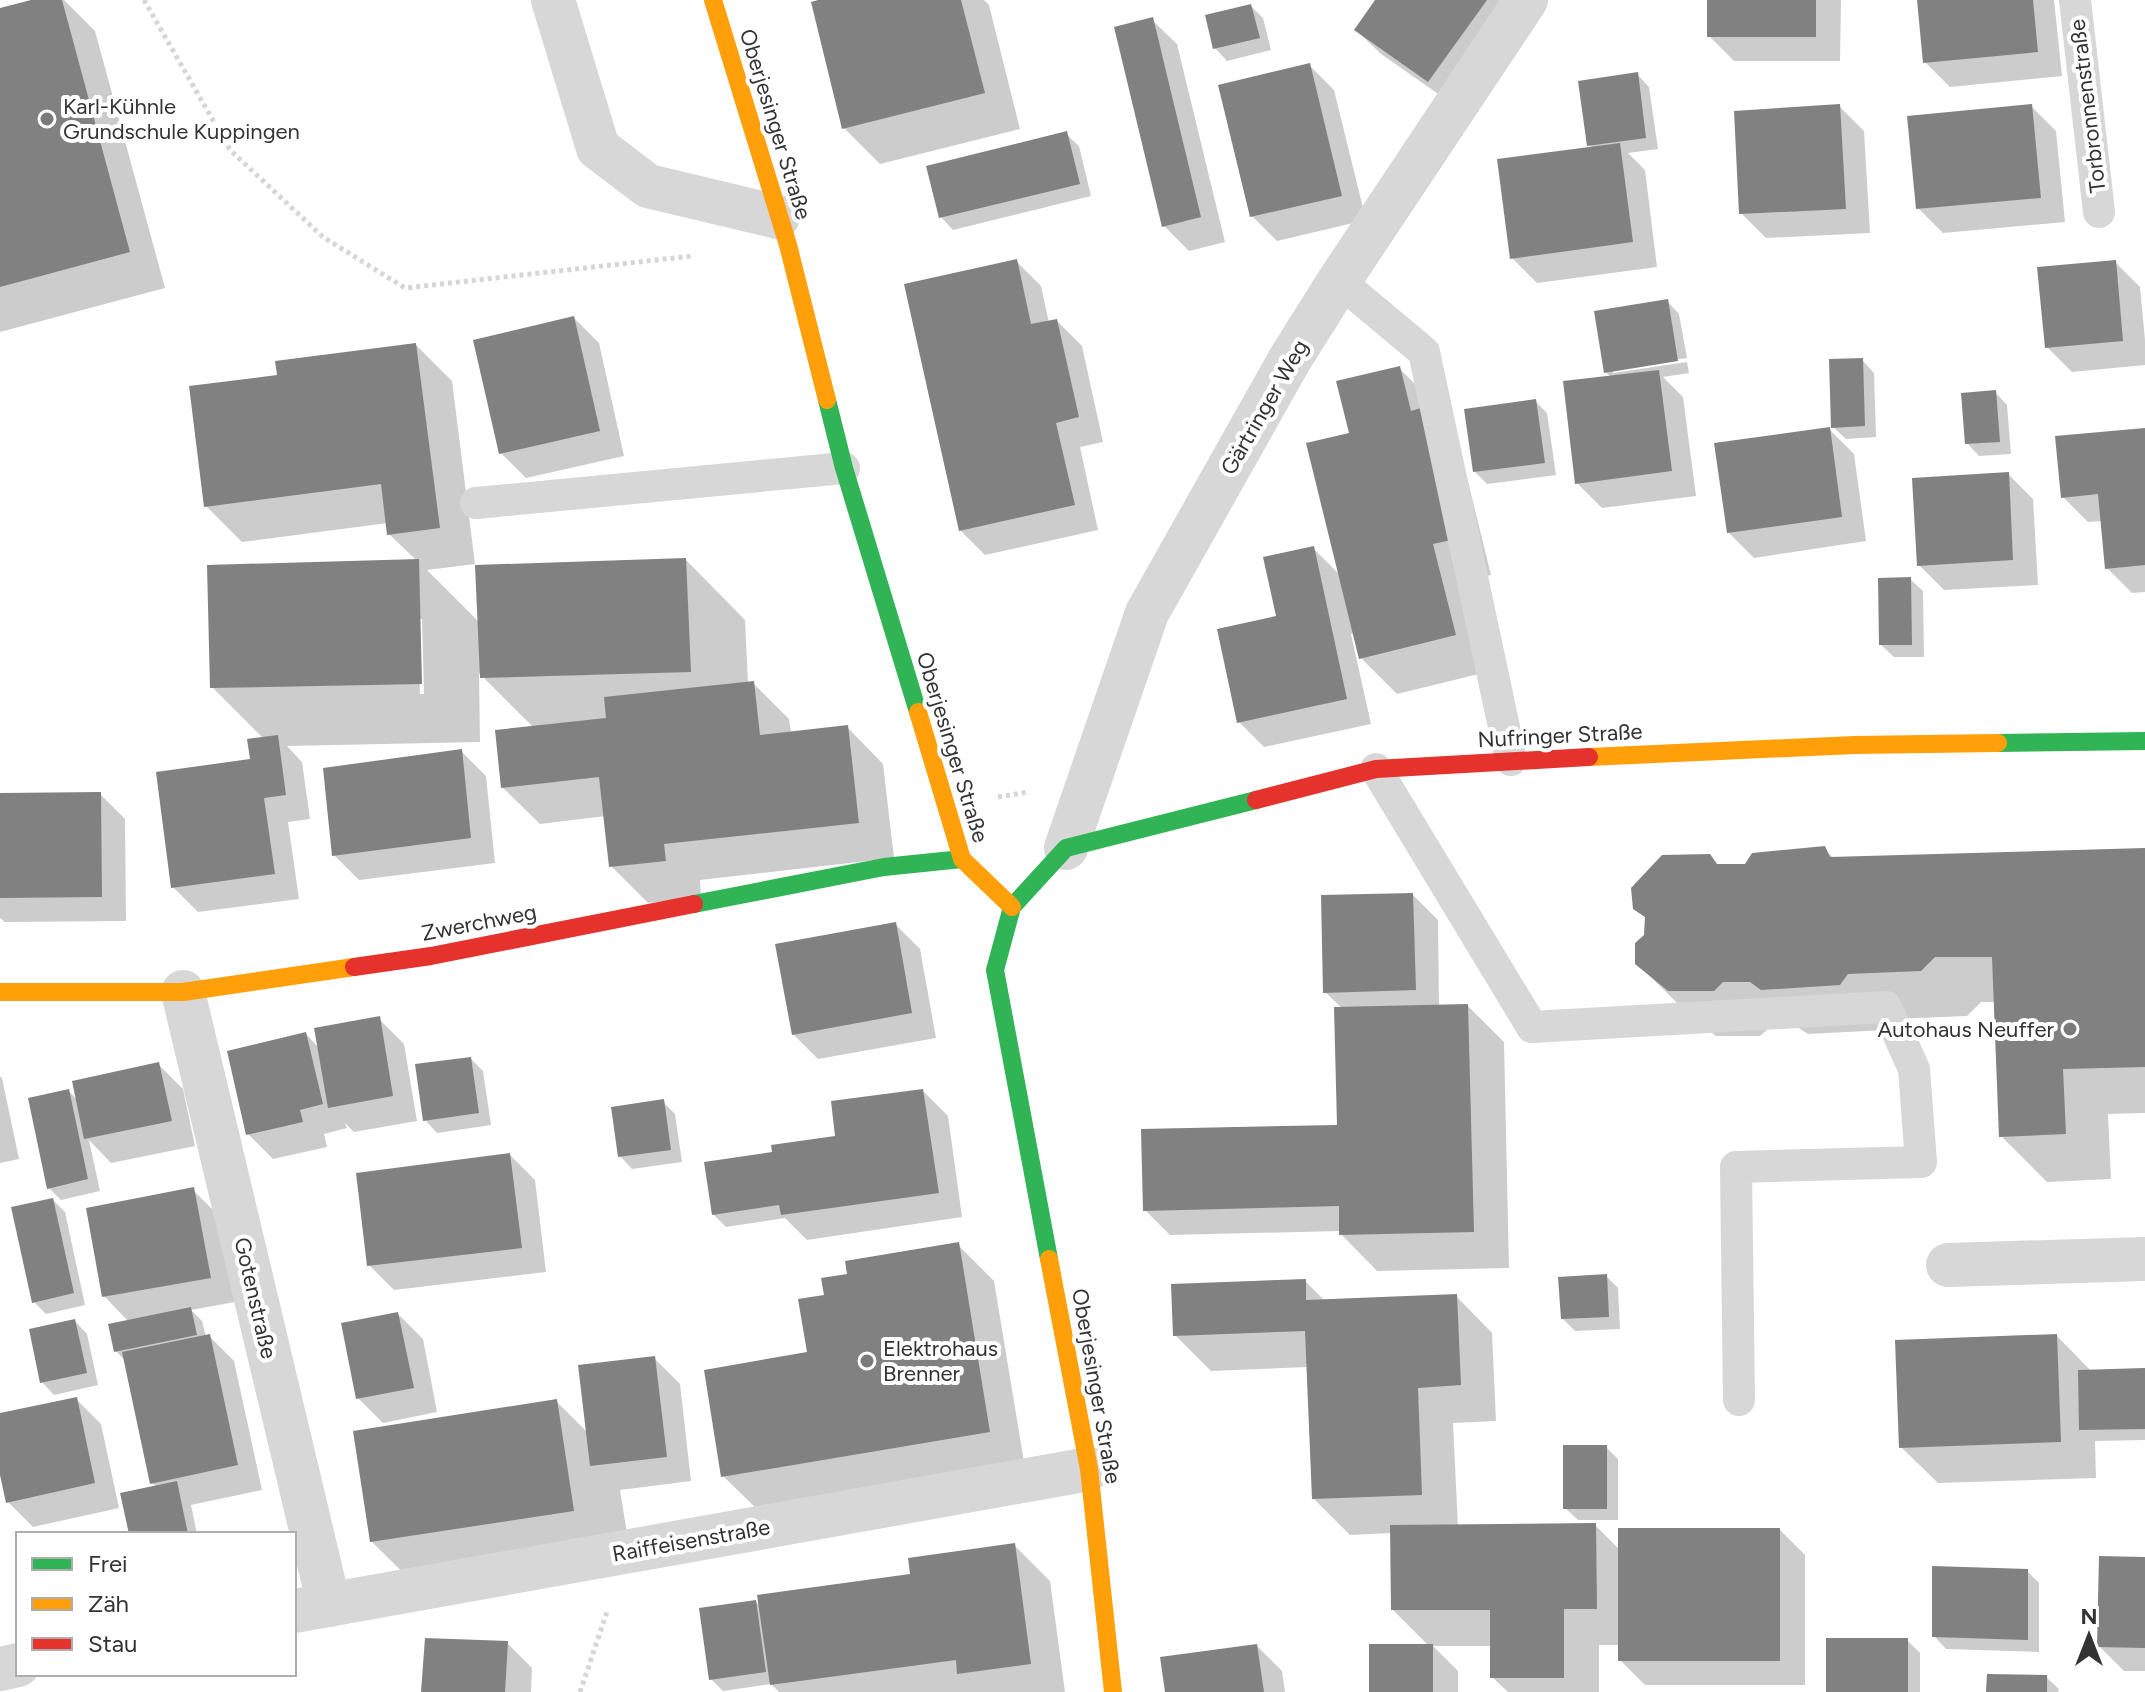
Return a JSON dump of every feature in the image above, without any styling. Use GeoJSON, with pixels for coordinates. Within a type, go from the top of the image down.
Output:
{"type":"FeatureCollection","features":[{"type":"Feature","properties":{"kind":"street"},"geometry":{"type":"LineString","coordinates":[[553,0],[598,148],[648,186],[778,217]]}},
{"type":"Feature","properties":{"kind":"street","name":"Oberjesinger Straße"},"geometry":{"type":"LineString","coordinates":[[713,0],[788,245],[844,468],[962,859],[1012,907],[995,970],[1089,1469],[1113,1692]]}},
{"type":"Feature","properties":{"kind":"street","name":"Gärtringer Weg"},"geometry":{"type":"LineString","coordinates":[[1066,848],[1147,613],[1290,359],[1526,0]]}},
{"type":"Feature","properties":{"kind":"street","name":"Nufringer Straße"},"geometry":{"type":"LineString","coordinates":[[1066,848],[1376,769],[1854,745],[2145,741]]}},
{"type":"Feature","properties":{"kind":"street"},"geometry":{"type":"LineString","coordinates":[[1012,907],[1066,848]]}},
{"type":"Feature","properties":{"kind":"street","name":"Zwerchweg"},"geometry":{"type":"LineString","coordinates":[[0,992],[183,992],[431,956],[884,867],[962,859]]}},
{"type":"Feature","properties":{"kind":"street","name":"Gotenstraße"},"geometry":{"type":"LineString","coordinates":[[183,992],[312,1608]]}},
{"type":"Feature","properties":{"kind":"street"},"geometry":{"type":"LineString","coordinates":[[1948,1265],[2145,1259]]}},
{"type":"Feature","properties":{"kind":"street","name":"Raiffeisenstraße"},"geometry":{"type":"LineString","coordinates":[[312,1608],[1089,1469]]}},
{"type":"Feature","properties":{"kind":"lane","name":"Torbronnenstraße"},"geometry":{"type":"LineString","coordinates":[[2075,0],[2099,212]]}},
{"type":"Feature","properties":{"kind":"lane"},"geometry":{"type":"LineString","coordinates":[[1339,281],[1424,352],[1511,760]]}},
{"type":"Feature","properties":{"kind":"lane"},"geometry":{"type":"LineString","coordinates":[[476,503],[844,468]]}},
{"type":"Feature","properties":{"kind":"lane"},"geometry":{"type":"LineString","coordinates":[[1376,769],[1532,1027],[1886,1007],[1914,1069],[1921,1162],[1736,1167],[1739,1400]]}},
{"type":"Feature","properties":{"kind":"path"},"geometry":{"type":"LineString","coordinates":[[144,0],[230,150],[323,237],[405,288],[696,256]]}},
{"type":"Feature","properties":{"kind":"path"},"geometry":{"type":"LineString","coordinates":[[946,806],[1090,781]]}},
{"type":"Feature","properties":{"kind":"path"},"geometry":{"type":"LineString","coordinates":[[580,1692],[627,1551]]}},
{"type":"Feature","properties":{"kind":"building","name":"Karl-Kühnle Grundschule Kuppingen"},"geometry":{"type":"Polygon","coordinates":[[[31,0],[62,0],[130,252],[0,287],[0,8],[31,0]]]}},
{"type":"Feature","properties":{"kind":"building"},"geometry":{"type":"Polygon","coordinates":[[[961,0],[985,93],[842,129],[811,2],[961,0]]]}},
{"type":"Feature","properties":{"kind":"building"},"geometry":{"type":"Polygon","coordinates":[[[1375,0],[1487,0],[1428,82],[1354,30],[1375,0]]]}},
{"type":"Feature","properties":{"kind":"building"},"geometry":{"type":"Polygon","coordinates":[[[1707,0],[1816,0],[1816,37],[1707,37],[1707,0]]]}},
{"type":"Feature","properties":{"kind":"building"},"geometry":{"type":"Polygon","coordinates":[[[1917,0],[2033,0],[2038,52],[1923,63],[1917,0]]]}},
{"type":"Feature","properties":{"kind":"building"},"geometry":{"type":"Polygon","coordinates":[[[1251,4],[1260,38],[1213,49],[1205,15],[1251,4]]]}},
{"type":"Feature","properties":{"kind":"building"},"geometry":{"type":"Polygon","coordinates":[[[1153,17],[1201,217],[1162,227],[1114,27],[1153,17]]]}},
{"type":"Feature","properties":{"kind":"building"},"geometry":{"type":"Polygon","coordinates":[[[1310,63],[1342,196],[1250,217],[1218,85],[1310,63]]]}},
{"type":"Feature","properties":{"kind":"building"},"geometry":{"type":"Polygon","coordinates":[[[1638,72],[1646,138],[1587,146],[1578,81],[1638,72]]]}},
{"type":"Feature","properties":{"kind":"building"},"geometry":{"type":"Polygon","coordinates":[[[1840,104],[1846,209],[1739,214],[1734,111],[1840,104]]]}},
{"type":"Feature","properties":{"kind":"building"},"geometry":{"type":"Polygon","coordinates":[[[2032,104],[2041,198],[1916,209],[1907,116],[2032,104]]]}},
{"type":"Feature","properties":{"kind":"building"},"geometry":{"type":"Polygon","coordinates":[[[1067,131],[1080,184],[939,218],[926,166],[1067,131]]]}},
{"type":"Feature","properties":{"kind":"building"},"geometry":{"type":"Polygon","coordinates":[[[1620,143],[1633,242],[1510,259],[1497,159],[1620,143]]]}},
{"type":"Feature","properties":{"kind":"building"},"geometry":{"type":"Polygon","coordinates":[[[1017,259],[1031,324],[1057,319],[1079,417],[1056,423],[1075,505],[959,531],[904,284],[1017,259]]]}},
{"type":"Feature","properties":{"kind":"building"},"geometry":{"type":"Polygon","coordinates":[[[2116,260],[2123,341],[2045,348],[2037,267],[2116,260]]]}},
{"type":"Feature","properties":{"kind":"building"},"geometry":{"type":"Polygon","coordinates":[[[1668,299],[1678,361],[1604,373],[1594,311],[1668,299]]]}},
{"type":"Feature","properties":{"kind":"building"},"geometry":{"type":"Polygon","coordinates":[[[574,316],[600,431],[499,454],[473,340],[574,316]]]}},
{"type":"Feature","properties":{"kind":"building"},"geometry":{"type":"Polygon","coordinates":[[[416,343],[440,528],[387,535],[381,484],[204,507],[189,386],[277,375],[275,361],[416,343]]]}},
{"type":"Feature","properties":{"kind":"building"},"geometry":{"type":"Polygon","coordinates":[[[1863,358],[1865,426],[1831,428],[1829,359],[1863,358]]]}},
{"type":"Feature","properties":{"kind":"building"},"geometry":{"type":"Polygon","coordinates":[[[1400,366],[1411,411],[1424,407],[1456,539],[1433,544],[1456,635],[1359,659],[1306,443],[1349,433],[1336,381],[1400,366]]]}},
{"type":"Feature","properties":{"kind":"building"},"geometry":{"type":"Polygon","coordinates":[[[1659,370],[1672,471],[1575,484],[1563,381],[1659,370]]]}},
{"type":"Feature","properties":{"kind":"building"},"geometry":{"type":"Polygon","coordinates":[[[1996,390],[2000,442],[1965,444],[1961,393],[1996,390]]]}},
{"type":"Feature","properties":{"kind":"building"},"geometry":{"type":"Polygon","coordinates":[[[1536,399],[1545,463],[1473,472],[1464,409],[1536,399]]]}},
{"type":"Feature","properties":{"kind":"building"},"geometry":{"type":"Polygon","coordinates":[[[1830,427],[1842,517],[1727,533],[1714,443],[1830,427]]]}},
{"type":"Feature","properties":{"kind":"building"},"geometry":{"type":"Polygon","coordinates":[[[2145,428],[2145,565],[2105,569],[2098,494],[2061,498],[2055,436],[2145,428]]]}},
{"type":"Feature","properties":{"kind":"building"},"geometry":{"type":"Polygon","coordinates":[[[2009,472],[2013,560],[1917,566],[1912,478],[2009,472]]]}},
{"type":"Feature","properties":{"kind":"building"},"geometry":{"type":"Polygon","coordinates":[[[1314,546],[1347,699],[1237,723],[1217,629],[1276,616],[1263,557],[1314,546]]]}},
{"type":"Feature","properties":{"kind":"building"},"geometry":{"type":"Polygon","coordinates":[[[686,558],[691,672],[480,678],[475,565],[686,558]]]}},
{"type":"Feature","properties":{"kind":"building"},"geometry":{"type":"Polygon","coordinates":[[[419,559],[422,684],[210,688],[207,565],[419,559]]]}},
{"type":"Feature","properties":{"kind":"building"},"geometry":{"type":"Polygon","coordinates":[[[1911,577],[1912,645],[1879,645],[1878,578],[1911,577]]]}},
{"type":"Feature","properties":{"kind":"building"},"geometry":{"type":"Polygon","coordinates":[[[754,681],[760,735],[848,725],[859,823],[664,844],[666,861],[609,867],[599,777],[501,788],[495,730],[606,718],[604,697],[754,681]]]}},
{"type":"Feature","properties":{"kind":"building"},"geometry":{"type":"Polygon","coordinates":[[[278,735],[286,795],[264,798],[275,874],[171,888],[156,772],[250,759],[247,739],[278,735]]]}},
{"type":"Feature","properties":{"kind":"building"},"geometry":{"type":"Polygon","coordinates":[[[462,749],[471,838],[332,856],[323,768],[462,749]]]}},
{"type":"Feature","properties":{"kind":"building"},"geometry":{"type":"Polygon","coordinates":[[[101,792],[102,897],[0,898],[0,793],[101,792]]]}},
{"type":"Feature","properties":{"kind":"building","name":"Autohaus Neuffer"},"geometry":{"type":"Polygon","coordinates":[[[1825,846],[1830,857],[2145,848],[2145,1067],[2063,1069],[2066,1134],[1999,1137],[1992,957],[1935,957],[1921,971],[1848,974],[1840,985],[1761,990],[1750,982],[1723,982],[1714,991],[1668,991],[1635,964],[1635,943],[1644,935],[1645,917],[1633,909],[1631,888],[1662,855],[1710,854],[1717,864],[1745,864],[1752,853],[1825,846]]]}},
{"type":"Feature","properties":{"kind":"building"},"geometry":{"type":"Polygon","coordinates":[[[1413,893],[1416,990],[1323,993],[1321,895],[1413,893]]]}},
{"type":"Feature","properties":{"kind":"building"},"geometry":{"type":"Polygon","coordinates":[[[896,922],[912,1013],[792,1035],[775,944],[896,922]]]}},
{"type":"Feature","properties":{"kind":"building"},"geometry":{"type":"Polygon","coordinates":[[[1468,1004],[1474,1232],[1339,1235],[1339,1206],[1143,1211],[1141,1129],[1337,1125],[1334,1007],[1468,1004]]]}},
{"type":"Feature","properties":{"kind":"building"},"geometry":{"type":"Polygon","coordinates":[[[380,1016],[393,1096],[328,1108],[314,1028],[380,1016]]]}},
{"type":"Feature","properties":{"kind":"building"},"geometry":{"type":"Polygon","coordinates":[[[306,1032],[323,1104],[300,1110],[303,1122],[246,1135],[227,1051],[306,1032]]]}},
{"type":"Feature","properties":{"kind":"building"},"geometry":{"type":"Polygon","coordinates":[[[471,1057],[479,1113],[423,1121],[415,1064],[471,1057]]]}},
{"type":"Feature","properties":{"kind":"building"},"geometry":{"type":"Polygon","coordinates":[[[159,1062],[172,1121],[84,1139],[72,1081],[159,1062]]]}},
{"type":"Feature","properties":{"kind":"building"},"geometry":{"type":"Polygon","coordinates":[[[69,1089],[88,1179],[47,1189],[28,1098],[69,1089]]]}},
{"type":"Feature","properties":{"kind":"building"},"geometry":{"type":"Polygon","coordinates":[[[923,1089],[939,1193],[781,1215],[779,1205],[712,1215],[704,1162],[772,1152],[771,1145],[835,1136],[831,1101],[923,1089]]]}},
{"type":"Feature","properties":{"kind":"building"},"geometry":{"type":"Polygon","coordinates":[[[664,1099],[671,1150],[618,1157],[611,1107],[664,1099]]]}},
{"type":"Feature","properties":{"kind":"building"},"geometry":{"type":"Polygon","coordinates":[[[510,1153],[522,1248],[367,1266],[356,1173],[510,1153]]]}},
{"type":"Feature","properties":{"kind":"building"},"geometry":{"type":"Polygon","coordinates":[[[194,1187],[211,1278],[102,1297],[86,1208],[194,1187]]]}},
{"type":"Feature","properties":{"kind":"building"},"geometry":{"type":"Polygon","coordinates":[[[53,1198],[74,1293],[32,1303],[11,1207],[53,1198]]]}},
{"type":"Feature","properties":{"kind":"building","name":"Elektrohaus Brenner"},"geometry":{"type":"Polygon","coordinates":[[[959,1242],[990,1432],[721,1477],[704,1370],[807,1352],[798,1299],[824,1295],[821,1278],[847,1274],[845,1261],[959,1242]]]}},
{"type":"Feature","properties":{"kind":"building"},"geometry":{"type":"Polygon","coordinates":[[[1607,1274],[1609,1317],[1561,1319],[1558,1277],[1607,1274]]]}},
{"type":"Feature","properties":{"kind":"building"},"geometry":{"type":"Polygon","coordinates":[[[1306,1279],[1306,1300],[1457,1294],[1461,1385],[1418,1388],[1422,1495],[1312,1499],[1305,1331],[1173,1336],[1171,1284],[1306,1279]]]}},
{"type":"Feature","properties":{"kind":"building"},"geometry":{"type":"Polygon","coordinates":[[[191,1307],[197,1335],[114,1352],[108,1324],[191,1307]]]}},
{"type":"Feature","properties":{"kind":"building"},"geometry":{"type":"Polygon","coordinates":[[[398,1312],[414,1388],[356,1399],[341,1323],[398,1312]]]}},
{"type":"Feature","properties":{"kind":"building"},"geometry":{"type":"Polygon","coordinates":[[[75,1319],[87,1373],[40,1383],[29,1329],[75,1319]]]}},
{"type":"Feature","properties":{"kind":"building"},"geometry":{"type":"Polygon","coordinates":[[[210,1334],[238,1465],[150,1484],[122,1352],[210,1334]]]}},
{"type":"Feature","properties":{"kind":"building"},"geometry":{"type":"Polygon","coordinates":[[[2057,1334],[2061,1442],[1899,1448],[1895,1340],[2057,1334]]]}},
{"type":"Feature","properties":{"kind":"building"},"geometry":{"type":"Polygon","coordinates":[[[655,1356],[667,1457],[590,1466],[578,1365],[655,1356]]]}},
{"type":"Feature","properties":{"kind":"building"},"geometry":{"type":"Polygon","coordinates":[[[2145,1368],[2145,1429],[2079,1430],[2078,1370],[2145,1368]]]}},
{"type":"Feature","properties":{"kind":"building"},"geometry":{"type":"Polygon","coordinates":[[[77,1397],[95,1483],[6,1503],[0,1475],[0,1413],[77,1397]]]}},
{"type":"Feature","properties":{"kind":"building"},"geometry":{"type":"Polygon","coordinates":[[[557,1399],[574,1511],[370,1542],[353,1431],[557,1399]]]}},
{"type":"Feature","properties":{"kind":"building"},"geometry":{"type":"Polygon","coordinates":[[[1563,1445],[1607,1445],[1607,1509],[1563,1509],[1563,1445]]]}},
{"type":"Feature","properties":{"kind":"building"},"geometry":{"type":"Polygon","coordinates":[[[177,1481],[188,1532],[129,1532],[120,1493],[177,1481]]]}},
{"type":"Feature","properties":{"kind":"building"},"geometry":{"type":"Polygon","coordinates":[[[1596,1523],[1597,1609],[1564,1609],[1564,1678],[1490,1678],[1490,1610],[1391,1610],[1390,1525],[1596,1523]]]}},
{"type":"Feature","properties":{"kind":"building"},"geometry":{"type":"Polygon","coordinates":[[[1618,1528],[1780,1528],[1780,1661],[1618,1661],[1618,1528]]]}},
{"type":"Feature","properties":{"kind":"building"},"geometry":{"type":"Polygon","coordinates":[[[1015,1543],[1031,1664],[957,1674],[956,1660],[770,1685],[757,1595],[910,1574],[908,1558],[1015,1543]]]}},
{"type":"Feature","properties":{"kind":"building"},"geometry":{"type":"Polygon","coordinates":[[[2099,1556],[2145,1557],[2145,1648],[2097,1647],[2099,1556]]]}},
{"type":"Feature","properties":{"kind":"building"},"geometry":{"type":"Polygon","coordinates":[[[1932,1566],[2028,1569],[2028,1640],[1932,1637],[1932,1566]]]}},
{"type":"Feature","properties":{"kind":"building"},"geometry":{"type":"Polygon","coordinates":[[[756,1600],[766,1672],[709,1680],[699,1608],[756,1600]]]}},
{"type":"Feature","properties":{"kind":"building"},"geometry":{"type":"Polygon","coordinates":[[[425,1638],[508,1641],[505,1692],[421,1692],[425,1638]]]}},
{"type":"Feature","properties":{"kind":"building"},"geometry":{"type":"Polygon","coordinates":[[[1826,1638],[1908,1638],[1908,1692],[1826,1692],[1826,1638]]]}},
{"type":"Feature","properties":{"kind":"building"},"geometry":{"type":"Polygon","coordinates":[[[1257,1644],[1264,1692],[1165,1692],[1160,1657],[1257,1644]]]}},
{"type":"Feature","properties":{"kind":"building"},"geometry":{"type":"Polygon","coordinates":[[[1369,1644],[1433,1644],[1433,1692],[1369,1692],[1369,1644]]]}},
{"type":"Feature","properties":{"kind":"building"},"geometry":{"type":"Polygon","coordinates":[[[1987,1674],[2047,1675],[2047,1692],[1986,1692],[1987,1674]]]}},
{"type":"Feature","properties":{"kind":"traffic: fast"},"geometry":{"type":"LineString","coordinates":[[827,400],[844,468],[918,712]]}},
{"type":"Feature","properties":{"kind":"traffic: fast"},"geometry":{"type":"LineString","coordinates":[[1998,743],[2145,741]]}},
{"type":"Feature","properties":{"kind":"traffic: fast"},"geometry":{"type":"LineString","coordinates":[[1049,1259],[995,970],[1012,907],[1066,848],[1256,800]]}},
{"type":"Feature","properties":{"kind":"traffic: fast"},"geometry":{"type":"LineString","coordinates":[[694,904],[884,867],[962,859]]}},
{"type":"Feature","properties":{"kind":"traffic: slow"},"geometry":{"type":"LineString","coordinates":[[713,0],[788,245],[827,400]]}},
{"type":"Feature","properties":{"kind":"traffic: slow"},"geometry":{"type":"LineString","coordinates":[[918,712],[962,859],[1012,907]]}},
{"type":"Feature","properties":{"kind":"traffic: slow"},"geometry":{"type":"LineString","coordinates":[[1589,757],[1854,745],[1998,743]]}},
{"type":"Feature","properties":{"kind":"traffic: slow"},"geometry":{"type":"LineString","coordinates":[[0,992],[183,992],[354,967]]}},
{"type":"Feature","properties":{"kind":"traffic: slow"},"geometry":{"type":"LineString","coordinates":[[1049,1259],[1089,1469],[1113,1692]]}},
{"type":"Feature","properties":{"kind":"traffic: jam"},"geometry":{"type":"LineString","coordinates":[[1256,800],[1376,769],[1589,757]]}},
{"type":"Feature","properties":{"kind":"traffic: jam"},"geometry":{"type":"LineString","coordinates":[[354,967],[431,956],[694,904]]}},
{"type":"Feature","properties":{"kind":"place","name":"Karl-Kühnle Grundschule Kuppingen"},"geometry":{"type":"Point","coordinates":[47,119]}},
{"type":"Feature","properties":{"kind":"place","name":"Autohaus Neuffer"},"geometry":{"type":"Point","coordinates":[2070,1029]}},
{"type":"Feature","properties":{"kind":"place","name":"Elektrohaus Brenner"},"geometry":{"type":"Point","coordinates":[867,1361]}}]}
